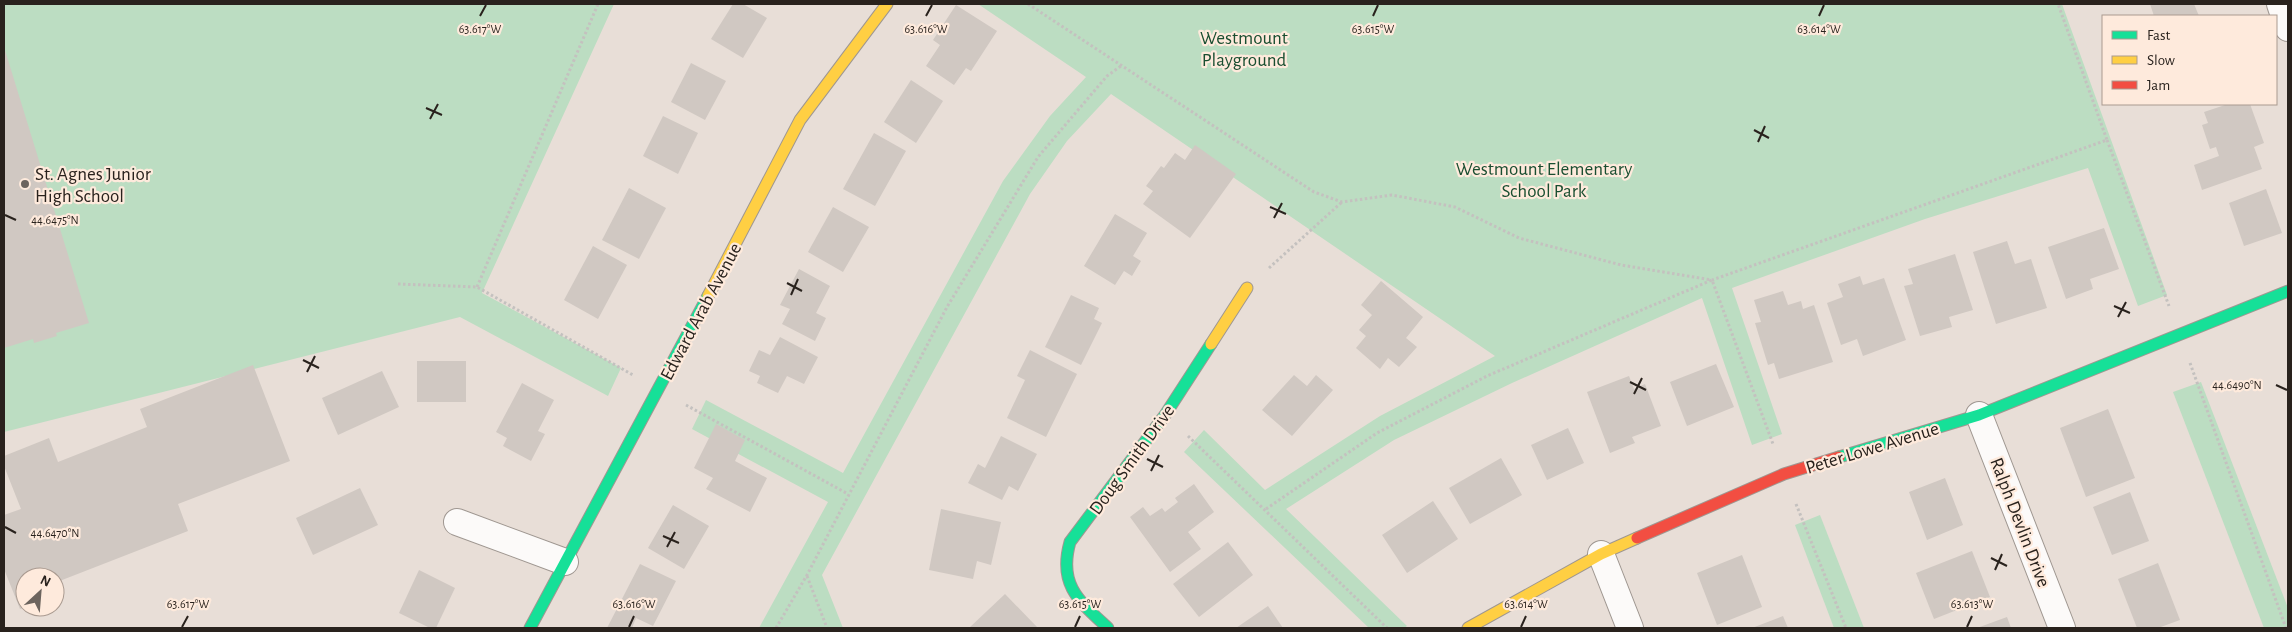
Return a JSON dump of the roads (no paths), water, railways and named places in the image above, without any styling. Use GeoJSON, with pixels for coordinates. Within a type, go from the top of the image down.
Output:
{"type":"FeatureCollection","features":[{"type":"Feature","properties":{"kind":"street","name":"Edward Arab Avenue"},"geometry":{"type":"LineString","coordinates":[[530,628],[659,390],[800,120],[886,4]]}},
{"type":"Feature","properties":{"kind":"street"},"geometry":{"type":"LineString","coordinates":[[2280,4],[2288,28]]}},
{"type":"Feature","properties":{"kind":"street","name":"Doug Smith Drive"},"geometry":{"type":"LineString","coordinates":[[1108,628],[1083,605],[1068,580],[1064,567],[1070,542],[1164,414],[1247,288]]}},
{"type":"Feature","properties":{"kind":"street","name":"Peter Lowe Avenue"},"geometry":{"type":"LineString","coordinates":[[1468,628],[1601,554],[1784,474],[1979,415],[2288,291]]}},
{"type":"Feature","properties":{"kind":"street","name":"Ralph Devlin Drive"},"geometry":{"type":"LineString","coordinates":[[1979,415],[2062,628]]}},
{"type":"Feature","properties":{"kind":"street"},"geometry":{"type":"LineString","coordinates":[[457,522],[565,562]]}},
{"type":"Feature","properties":{"kind":"street"},"geometry":{"type":"LineString","coordinates":[[1601,554],[1630,628]]}},
{"type":"Feature","properties":{"kind":"place","name":"St. Agnes Junior High School"},"geometry":{"type":"Point","coordinates":[25,184]}},
{"type":"Feature","properties":{"kind":"park label","name":"Westmount Playground"},"geometry":{"type":"Point","coordinates":[1244,48]}},
{"type":"Feature","properties":{"kind":"park label","name":"Westmount Elementary School Park"},"geometry":{"type":"Point","coordinates":[1544,179]}}]}
